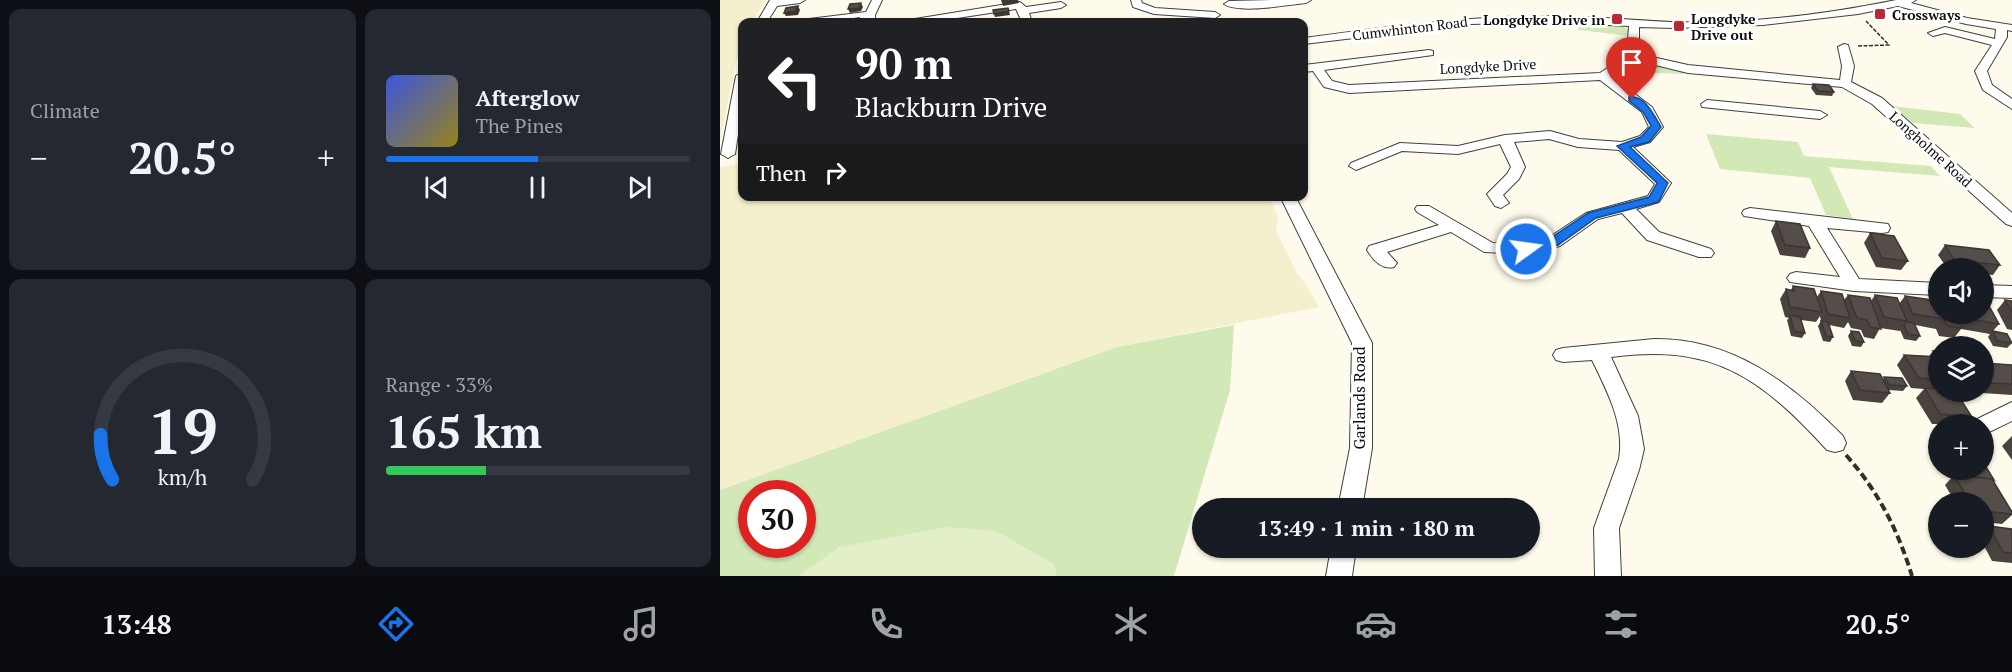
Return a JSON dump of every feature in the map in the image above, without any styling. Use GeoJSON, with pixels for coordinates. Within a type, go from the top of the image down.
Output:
{"type":"FeatureCollection","features":[{"type":"Feature","properties":{"kind":"street"},"geometry":{"type":"LineString","coordinates":[[764,18],[774,2],[800,0]]}},
{"type":"Feature","properties":{"kind":"street"},"geometry":{"type":"LineString","coordinates":[[870,18],[877,0]]}},
{"type":"Feature","properties":{"kind":"street"},"geometry":{"type":"LineString","coordinates":[[1136,0],[1137,5],[1154,11],[1206,18]]}},
{"type":"Feature","properties":{"kind":"street"},"geometry":{"type":"LineString","coordinates":[[1215,18],[1232,2],[1255,5],[1306,0]]}},
{"type":"Feature","properties":{"kind":"street"},"geometry":{"type":"LineString","coordinates":[[1906,2],[1966,21],[2006,28],[1980,71],[1987,87],[2012,105]]}},
{"type":"Feature","properties":{"kind":"street","name":"Cumwhinton Road"},"geometry":{"type":"LineString","coordinates":[[1308,40],[1471,21],[1550,19],[1634,24],[1713,25],[1763,22],[1906,2]]}},
{"type":"Feature","properties":{"kind":"street"},"geometry":{"type":"LineString","coordinates":[[945,18],[1061,5]]}},
{"type":"Feature","properties":{"kind":"street"},"geometry":{"type":"LineString","coordinates":[[1021,8],[1025,18]]}},
{"type":"Feature","properties":{"kind":"street"},"geometry":{"type":"LineString","coordinates":[[1356,166],[1400,147],[1458,150],[1505,139],[1550,135],[1578,143],[1623,146],[1645,139],[1656,127],[1647,110],[1603,76],[1633,56],[1634,24]]}},
{"type":"Feature","properties":{"kind":"street"},"geometry":{"type":"LineString","coordinates":[[1933,33],[1945,30],[1998,43]]}},
{"type":"Feature","properties":{"kind":"street"},"geometry":{"type":"LineString","coordinates":[[1844,47],[1848,66],[1845,84]]}},
{"type":"Feature","properties":{"kind":"street","name":"Longdyke Drive"},"geometry":{"type":"LineString","coordinates":[[1310,68],[1428,53]]}},
{"type":"Feature","properties":{"kind":"street","name":"Longholme Road"},"geometry":{"type":"LineString","coordinates":[[1633,56],[1688,69],[1752,92],[1845,84],[1877,100],[2012,221]]}},
{"type":"Feature","properties":{"kind":"street","name":"Longdyke Drive"},"geometry":{"type":"LineString","coordinates":[[1310,68],[1328,84],[1349,88],[1603,76]]}},
{"type":"Feature","properties":{"kind":"street"},"geometry":{"type":"LineString","coordinates":[[1707,104],[1752,92],[1820,115]]}},
{"type":"Feature","properties":{"kind":"street"},"geometry":{"type":"LineString","coordinates":[[730,154],[738,102]]}},
{"type":"Feature","properties":{"kind":"street"},"geometry":{"type":"LineString","coordinates":[[1501,203],[1495,194],[1514,176],[1518,167],[1505,139]]}},
{"type":"Feature","properties":{"kind":"street"},"geometry":{"type":"LineString","coordinates":[[1424,209],[1490,248],[1526,249],[1554,242],[1592,216],[1654,199],[1663,183],[1623,146]]}},
{"type":"Feature","properties":{"kind":"street","name":"Garlands Road"},"geometry":{"type":"LineString","coordinates":[[1290,201],[1362,343],[1361,448],[1352,498]]}},
{"type":"Feature","properties":{"kind":"street"},"geometry":{"type":"LineString","coordinates":[[1626,207],[1653,236],[1705,253]]}},
{"type":"Feature","properties":{"kind":"street"},"geometry":{"type":"LineString","coordinates":[[1750,213],[1882,228]]}},
{"type":"Feature","properties":{"kind":"street"},"geometry":{"type":"LineString","coordinates":[[1815,222],[1854,285]]}},
{"type":"Feature","properties":{"kind":"street"},"geometry":{"type":"LineString","coordinates":[[1388,262],[1375,250],[1452,226]]}},
{"type":"Feature","properties":{"kind":"street"},"geometry":{"type":"LineString","coordinates":[[1796,278],[1854,285],[1928,289]]}},
{"type":"Feature","properties":{"kind":"street"},"geometry":{"type":"LineString","coordinates":[[1994,291],[2012,292]]}},
{"type":"Feature","properties":{"kind":"street"},"geometry":{"type":"LineString","coordinates":[[1563,356],[1670,346],[1701,350],[1725,358],[1767,379],[1811,417],[1835,443]]}},
{"type":"Feature","properties":{"kind":"street"},"geometry":{"type":"LineString","coordinates":[[1598,352],[1616,390],[1632,440],[1629,465],[1608,519],[1604,541],[1608,576]]}},
{"type":"Feature","properties":{"kind":"street"},"geometry":{"type":"LineString","coordinates":[[1994,420],[2012,411]]}},
{"type":"Feature","properties":{"kind":"street"},"geometry":{"type":"LineString","coordinates":[[1339,576],[1342,558]]}},
{"type":"Feature","properties":{"kind":"path"},"geometry":{"type":"LineString","coordinates":[[1844,47],[1890,45],[1865,20],[1866,9]]}},
{"type":"Feature","properties":{"kind":"path"},"geometry":{"type":"LineString","coordinates":[[1835,443],[1866,476],[1904,547],[1912,576]]}},
{"type":"Feature","properties":{"kind":"shaded area"},"geometry":{"type":"Polygon","coordinates":[[[720,0],[766,0],[755,18],[738,18],[738,56],[720,142],[720,0]]]}},
{"type":"Feature","properties":{"kind":"shaded area"},"geometry":{"type":"Polygon","coordinates":[[[738,164],[738,201],[1271,201],[1278,217],[1276,231],[1297,273],[1319,307],[1117,347],[748,480],[738,480],[738,484],[720,490],[720,167],[738,164]]]}},
{"type":"Feature","properties":{"kind":"green space"},"geometry":{"type":"Polygon","coordinates":[[[1577,24],[1621,26],[1628,29],[1629,36],[1579,30],[1577,24]]]}},
{"type":"Feature","properties":{"kind":"green space"},"geometry":{"type":"Polygon","coordinates":[[[1634,61],[1681,70],[1684,74],[1622,72],[1634,61]]]}},
{"type":"Feature","properties":{"kind":"green space"},"geometry":{"type":"Polygon","coordinates":[[[1892,106],[1960,114],[1975,128],[1913,123],[1892,106]]]}},
{"type":"Feature","properties":{"kind":"green space"},"geometry":{"type":"Polygon","coordinates":[[[1706,134],[1798,142],[1804,156],[1931,166],[1940,176],[1829,167],[1853,219],[1826,215],[1810,178],[1720,169],[1706,134]]]}},
{"type":"Feature","properties":{"kind":"green space"},"geometry":{"type":"Polygon","coordinates":[[[1234,325],[1230,390],[1197,498],[1192,498],[1192,516],[1174,576],[720,576],[720,490],[738,484],[738,558],[816,558],[816,480],[748,480],[1117,347],[1234,325]]]}},
{"type":"Feature","properties":{"kind":"green space"},"geometry":{"type":"Polygon","coordinates":[[[946,527],[996,531],[1054,564],[1057,576],[799,576],[839,547],[946,527]]]}},
{"type":"Feature","properties":{"kind":"building"},"geometry":{"type":"Polygon","coordinates":[[[861,3],[859,8],[848,9],[850,4],[861,3]]]}},
{"type":"Feature","properties":{"kind":"building"},"geometry":{"type":"Polygon","coordinates":[[[798,6],[795,11],[784,13],[786,8],[798,6]]]}},
{"type":"Feature","properties":{"kind":"building"},"geometry":{"type":"Polygon","coordinates":[[[1008,8],[1009,11],[994,14],[993,10],[1008,8]]]}},
{"type":"Feature","properties":{"kind":"building"},"geometry":{"type":"Polygon","coordinates":[[[1813,84],[1829,85],[1834,92],[1818,91],[1813,84]]]}},
{"type":"Feature","properties":{"kind":"building"},"geometry":{"type":"Polygon","coordinates":[[[1776,221],[1800,224],[1810,248],[1785,245],[1776,221]]]}},
{"type":"Feature","properties":{"kind":"building"},"geometry":{"type":"Polygon","coordinates":[[[1870,233],[1894,236],[1908,261],[1882,258],[1870,233]]]}},
{"type":"Feature","properties":{"kind":"building"},"geometry":{"type":"Polygon","coordinates":[[[1945,245],[1989,250],[2000,265],[1994,264],[1994,258],[1953,258],[1945,245]]]}},
{"type":"Feature","properties":{"kind":"building"},"geometry":{"type":"Polygon","coordinates":[[[1793,286],[1814,289],[1822,312],[1790,307],[1786,289],[1794,291],[1793,286]]]}},
{"type":"Feature","properties":{"kind":"building"},"geometry":{"type":"Polygon","coordinates":[[[1821,291],[1842,294],[1850,318],[1828,314],[1821,291]]]}},
{"type":"Feature","properties":{"kind":"building"},"geometry":{"type":"Polygon","coordinates":[[[1848,295],[1870,298],[1881,329],[1870,327],[1867,320],[1857,318],[1848,295]]]}},
{"type":"Feature","properties":{"kind":"building"},"geometry":{"type":"Polygon","coordinates":[[[1875,295],[1897,298],[1907,321],[1884,317],[1875,295]]]}},
{"type":"Feature","properties":{"kind":"building"},"geometry":{"type":"Polygon","coordinates":[[[1905,296],[1928,299],[1928,316],[1913,314],[1905,296]]]}},
{"type":"Feature","properties":{"kind":"building"},"geometry":{"type":"Polygon","coordinates":[[[2005,300],[2012,301],[2012,312],[2005,300]]]}},
{"type":"Feature","properties":{"kind":"building"},"geometry":{"type":"Polygon","coordinates":[[[1790,315],[1800,317],[1805,333],[1794,331],[1790,315]]]}},
{"type":"Feature","properties":{"kind":"building"},"geometry":{"type":"Polygon","coordinates":[[[1821,321],[1828,322],[1833,337],[1826,336],[1821,321]]]}},
{"type":"Feature","properties":{"kind":"building"},"geometry":{"type":"Polygon","coordinates":[[[1906,322],[1914,323],[1920,336],[1908,334],[1904,325],[1906,322]]]}},
{"type":"Feature","properties":{"kind":"building"},"geometry":{"type":"Polygon","coordinates":[[[1946,324],[1960,324],[1962,328],[1946,324]]]}},
{"type":"Feature","properties":{"kind":"building"},"geometry":{"type":"Polygon","coordinates":[[[1851,331],[1859,332],[1864,342],[1855,341],[1851,331]]]}},
{"type":"Feature","properties":{"kind":"building"},"geometry":{"type":"Polygon","coordinates":[[[1993,331],[2007,334],[2012,343],[1997,341],[1993,331]]]}},
{"type":"Feature","properties":{"kind":"building"},"geometry":{"type":"Polygon","coordinates":[[[1904,355],[1928,356],[1928,379],[1919,378],[1904,355]]]}},
{"type":"Feature","properties":{"kind":"building"},"geometry":{"type":"Polygon","coordinates":[[[1994,364],[2012,365],[2012,384],[1994,383],[1994,364]]]}},
{"type":"Feature","properties":{"kind":"building"},"geometry":{"type":"Polygon","coordinates":[[[1851,371],[1880,374],[1890,393],[1860,390],[1851,371]]]}},
{"type":"Feature","properties":{"kind":"building"},"geometry":{"type":"Polygon","coordinates":[[[1884,377],[1902,378],[1907,386],[1889,385],[1884,377]]]}},
{"type":"Feature","properties":{"kind":"building"},"geometry":{"type":"Polygon","coordinates":[[[1933,402],[1962,402],[1970,414],[1940,414],[1933,402]]]}},
{"type":"Feature","properties":{"kind":"building"},"geometry":{"type":"Polygon","coordinates":[[[1957,480],[1993,480],[2012,514],[1994,512],[1994,492],[1964,492],[1957,480]]]}},
{"type":"Feature","properties":{"kind":"building"},"geometry":{"type":"Polygon","coordinates":[[[1994,527],[2012,529],[2012,553],[2003,552],[1994,535],[1994,527]]]}},
{"type":"Feature","properties":{"kind":"place","name":"Crossways"},"geometry":{"type":"Point","coordinates":[1880,14]}},
{"type":"Feature","properties":{"kind":"place","name":"Longdyke Drive in"},"geometry":{"type":"Point","coordinates":[1617,19]}},
{"type":"Feature","properties":{"kind":"place","name":"Longdyke Drive out"},"geometry":{"type":"Point","coordinates":[1679,26]}},
{"type":"Feature","properties":{"kind":"route"},"geometry":{"type":"LineString","coordinates":[[1526,249],[1554,242],[1592,216],[1654,199],[1663,183],[1623,146],[1645,139],[1656,127],[1647,110],[1632,99]]}}]}
